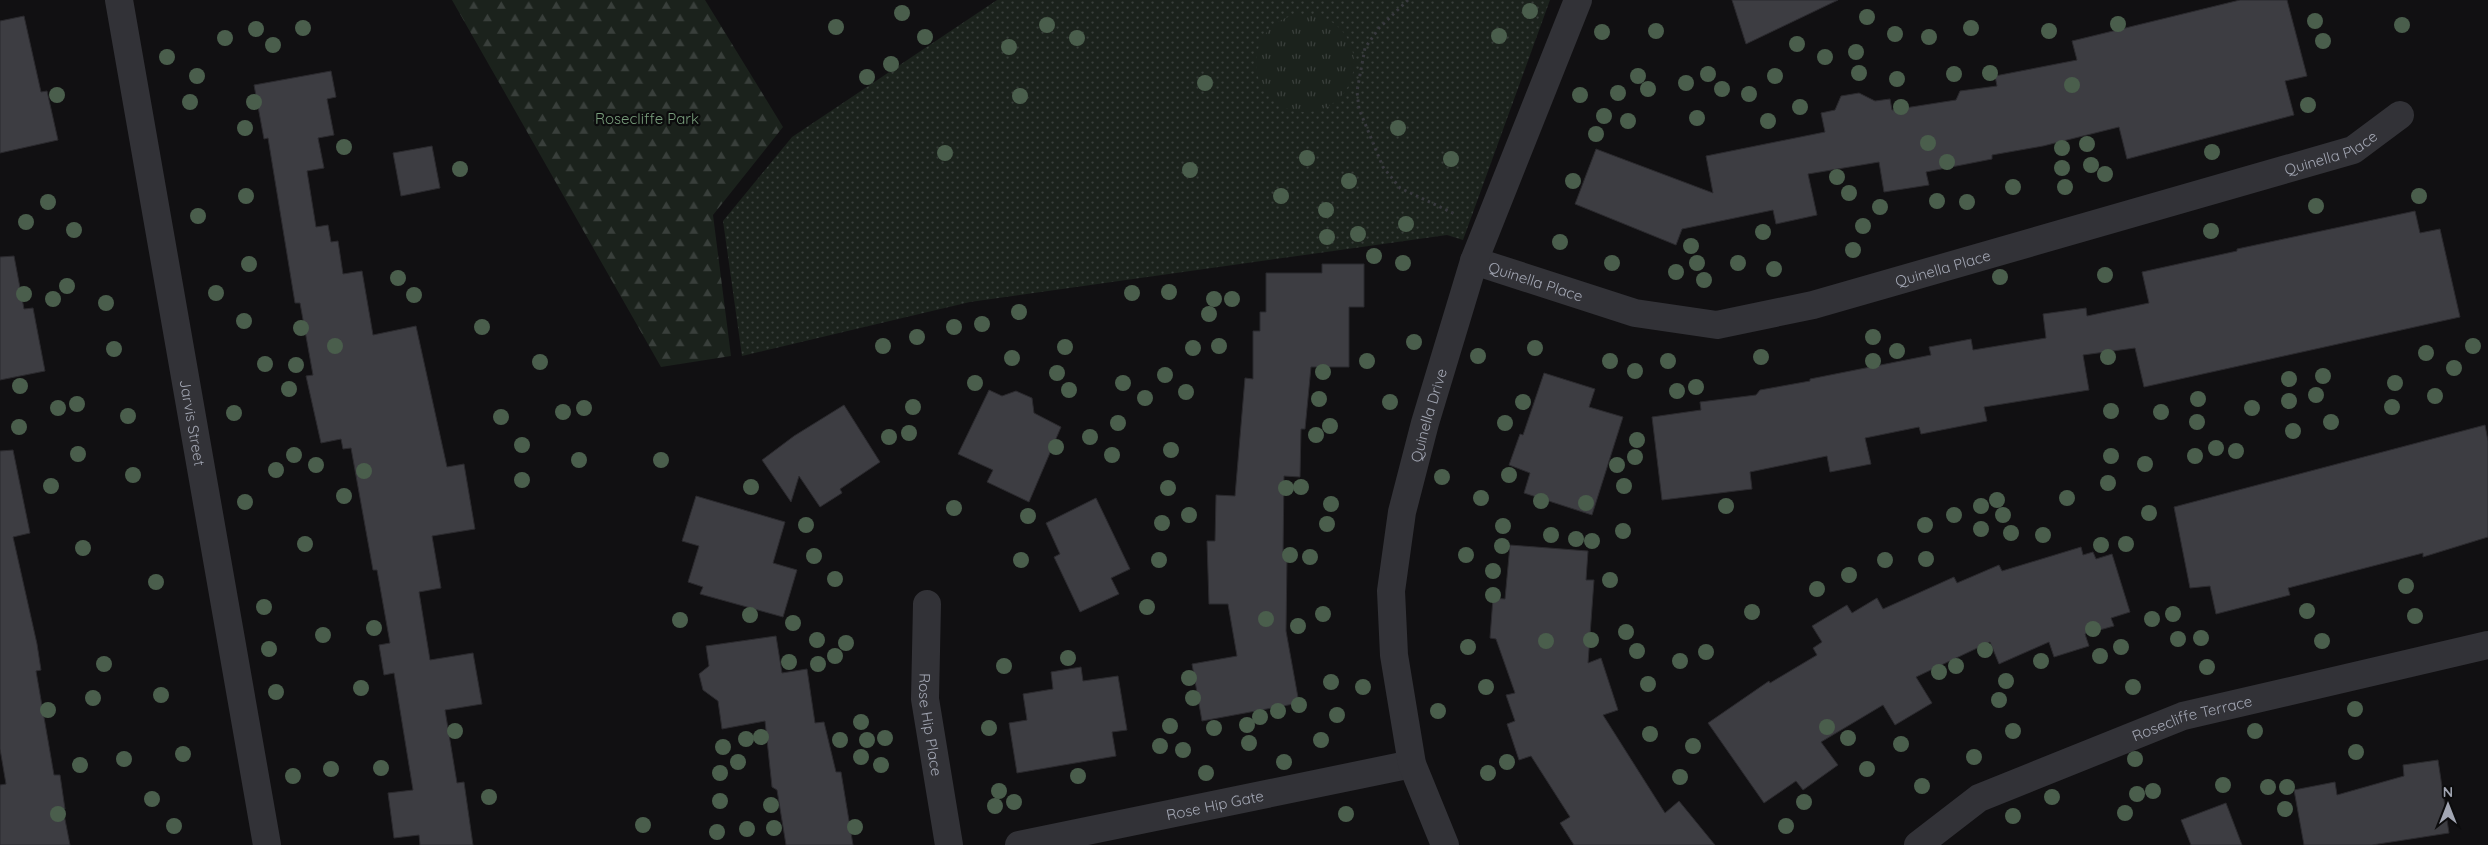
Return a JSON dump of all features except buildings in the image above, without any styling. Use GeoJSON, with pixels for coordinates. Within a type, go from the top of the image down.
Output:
{"type":"FeatureCollection","features":[{"type":"Feature","properties":{"kind":"street","name":"Jarvis Street"},"geometry":{"type":"LineString","coordinates":[[119,0],[267,845]]}},
{"type":"Feature","properties":{"kind":"street","name":"Quinella Drive"},"geometry":{"type":"LineString","coordinates":[[1445,845],[1412,764],[1394,655],[1391,591],[1402,512],[1425,423],[1474,261],[1578,0]]}},
{"type":"Feature","properties":{"kind":"street","name":"Quinella Place"},"geometry":{"type":"LineString","coordinates":[[1474,261],[1635,313],[1717,326],[1813,305],[2353,150],[2400,115]]}},
{"type":"Feature","properties":{"kind":"street","name":"Rose Hip Place"},"geometry":{"type":"LineString","coordinates":[[927,604],[925,699],[949,845]]}},
{"type":"Feature","properties":{"kind":"street","name":"Rosecliffe Terrace"},"geometry":{"type":"LineString","coordinates":[[1918,845],[1979,798],[2183,716],[2488,645]]}},
{"type":"Feature","properties":{"kind":"street","name":"Rose Hip Gate"},"geometry":{"type":"LineString","coordinates":[[1019,845],[1412,764]]}},
{"type":"Feature","properties":{"kind":"path"},"geometry":{"type":"LineString","coordinates":[[1408,0],[1378,28],[1365,48],[1357,91],[1359,109],[1383,167],[1400,188],[1486,230]]}},
{"type":"Feature","properties":{"kind":"green space","name":"Rosecliffe Park"},"geometry":{"type":"Polygon","coordinates":[[[452,0],[705,0],[783,127],[713,215],[731,356],[661,367],[452,0]]]}},
{"type":"Feature","properties":{"kind":"green space"},"geometry":{"type":"Polygon","coordinates":[[[997,0],[1550,0],[1463,240],[1447,235],[970,302],[742,356],[723,221],[792,137],[997,0]]]}},
{"type":"Feature","properties":{"kind":"green space"},"geometry":{"type":"Polygon","coordinates":[[[1305,14],[1324,18],[1340,28],[1350,44],[1354,63],[1350,82],[1340,98],[1324,108],[1305,112],[1286,108],[1270,98],[1260,82],[1256,63],[1260,44],[1270,28],[1286,18],[1305,14]]]}}]}
